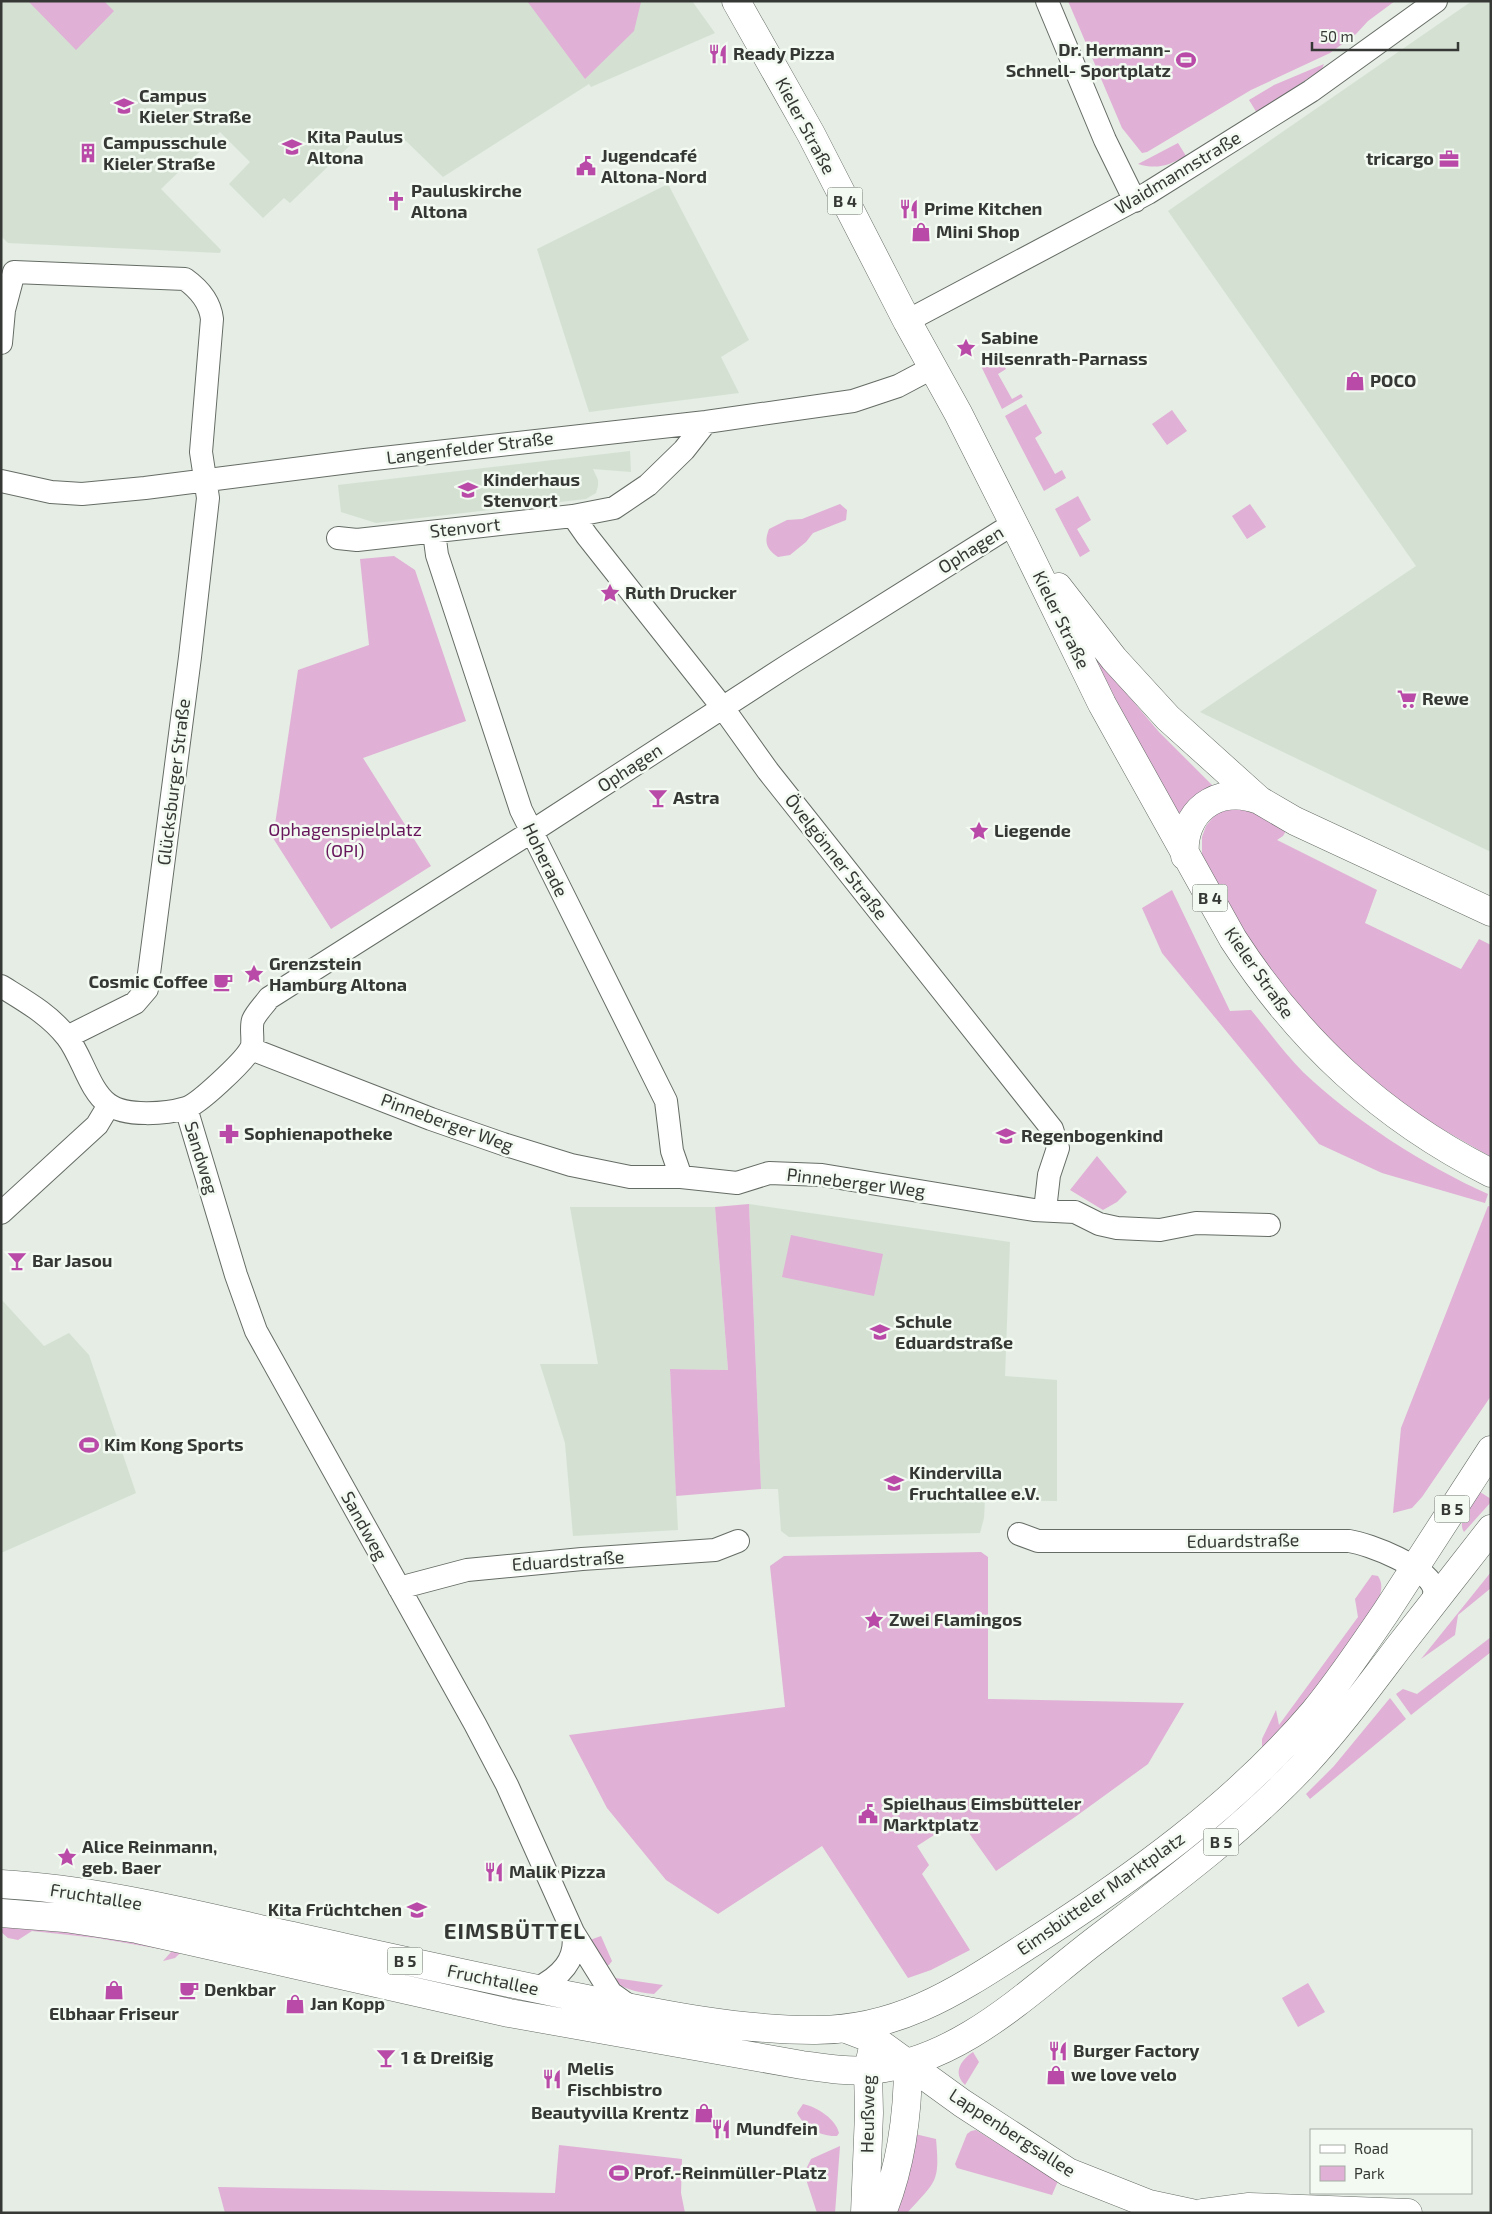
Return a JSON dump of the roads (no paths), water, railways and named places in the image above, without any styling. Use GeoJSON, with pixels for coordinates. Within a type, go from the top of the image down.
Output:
{"type":"FeatureCollection","features":[{"type":"Feature","properties":{"kind":"main road","name":"Kieler Straße"},"geometry":{"type":"LineString","coordinates":[[736,1],[811,134],[906,321],[958,414],[1102,704],[1185,856],[1251,967],[1292,1020],[1344,1073],[1398,1117],[1442,1146],[1491,1173]]}},
{"type":"Feature","properties":{"kind":"main road","name":"Kieler Straße"},"geometry":{"type":"LineString","coordinates":[[1019,534],[1126,672],[1168,718],[1259,800],[1295,821],[1491,912]]}},
{"type":"Feature","properties":{"kind":"main road","name":"B 4"},"geometry":{"type":"LineString","coordinates":[[1185,856],[1184,846],[1188,828],[1205,805],[1213,800],[1231,795],[1259,800]]}},
{"type":"Feature","properties":{"kind":"main road","name":"Eimsbütteler Marktplatz"},"geometry":{"type":"LineString","coordinates":[[810,2030],[882,2030],[962,1987],[1047,1933],[1144,1867],[1197,1827],[1277,1753],[1318,1707],[1356,1655],[1491,1450]]}},
{"type":"Feature","properties":{"kind":"main road","name":"Eimsbütteler Marktplatz"},"geometry":{"type":"LineString","coordinates":[[802,2065],[845,2070],[868,2070],[908,2062],[948,2047],[972,2034],[1000,2015],[1200,1860],[1300,1769],[1324,1742],[1491,1530]]}},
{"type":"Feature","properties":{"kind":"main road","name":"Fruchtallee"},"geometry":{"type":"LineString","coordinates":[[1,1884],[27,1886],[171,1910],[536,1989],[633,2008],[740,2025],[810,2030]]}},
{"type":"Feature","properties":{"kind":"main road","name":"Fruchtallee"},"geometry":{"type":"LineString","coordinates":[[1,1913],[66,1918],[137,1929],[509,2013],[802,2065]]}},
{"type":"Feature","properties":{"kind":"main road","name":"Lappenbergsallee"},"geometry":{"type":"LineString","coordinates":[[882,2030],[908,2062],[988,2120],[1068,2172],[1149,2204],[1191,2213]]}},
{"type":"Feature","properties":{"kind":"main road","name":"Heußweg"},"geometry":{"type":"LineString","coordinates":[[865,2213],[869,2113],[868,2070],[870,2055],[882,2030]]}},
{"type":"Feature","properties":{"kind":"main road","name":"Heußweg"},"geometry":{"type":"LineString","coordinates":[[882,2213],[890,2191],[906,2118],[908,2062]]}},
{"type":"Feature","properties":{"kind":"main road"},"geometry":{"type":"LineString","coordinates":[[1204,2213],[1266,2207],[1408,2213]]}},
{"type":"Feature","properties":{"kind":"street"},"geometry":{"type":"LineString","coordinates":[[1047,1],[1105,140],[1135,201]]}},
{"type":"Feature","properties":{"kind":"street","name":"Waidmannstraße"},"geometry":{"type":"LineString","coordinates":[[906,321],[1135,201],[1281,110],[1436,1]]}},
{"type":"Feature","properties":{"kind":"street"},"geometry":{"type":"LineString","coordinates":[[1,343],[7,264]]}},
{"type":"Feature","properties":{"kind":"street","name":"Glücksburger Straße"},"geometry":{"type":"LineString","coordinates":[[7,264],[185,279],[199,290],[208,304],[212,319],[200,452],[208,498],[190,657],[147,989],[135,1003],[67,1037]]}},
{"type":"Feature","properties":{"kind":"street","name":"Langenfelder Straße"},"geometry":{"type":"LineString","coordinates":[[1,481],[51,492],[82,494],[706,422],[853,401],[898,386],[932,368]]}},
{"type":"Feature","properties":{"kind":"street","name":"Stenvort"},"geometry":{"type":"LineString","coordinates":[[338,538],[357,540],[434,532],[573,516],[614,508],[648,485],[684,450],[706,422]]}},
{"type":"Feature","properties":{"kind":"street","name":"Övelgönner Straße"},"geometry":{"type":"LineString","coordinates":[[573,516],[723,708],[768,770],[1052,1129],[1058,1148],[1049,1176],[1045,1210]]}},
{"type":"Feature","properties":{"kind":"street","name":"Hoherade"},"geometry":{"type":"LineString","coordinates":[[434,532],[437,555],[521,810],[666,1101],[672,1151],[681,1177]]}},
{"type":"Feature","properties":{"kind":"street","name":"Ophagen"},"geometry":{"type":"LineString","coordinates":[[251,1049],[254,1020],[269,998],[723,708],[1019,534]]}},
{"type":"Feature","properties":{"kind":"street"},"geometry":{"type":"LineString","coordinates":[[1,986],[44,1013],[67,1037],[83,1062],[93,1086],[109,1105],[132,1112],[157,1113],[186,1108],[206,1096],[251,1049]]}},
{"type":"Feature","properties":{"kind":"street","name":"Pinneberger Weg"},"geometry":{"type":"LineString","coordinates":[[251,1049],[431,1118],[571,1165],[630,1177],[681,1177],[737,1183],[769,1172],[822,1175],[1034,1210],[1075,1212],[1099,1224],[1117,1228],[1160,1230],[1196,1223],[1269,1225]]}},
{"type":"Feature","properties":{"kind":"street"},"geometry":{"type":"LineString","coordinates":[[1,1213],[97,1125],[109,1105]]}},
{"type":"Feature","properties":{"kind":"street","name":"Sandweg"},"geometry":{"type":"LineString","coordinates":[[186,1108],[236,1275],[256,1332],[488,1748],[573,1932],[611,1993],[633,2008]]}},
{"type":"Feature","properties":{"kind":"street","name":"Eduardstraße"},"geometry":{"type":"LineString","coordinates":[[1019,1534],[1038,1542],[1349,1541],[1370,1546],[1414,1568],[1432,1584],[1434,1595],[1429,1608]]}},
{"type":"Feature","properties":{"kind":"street","name":"Eduardstraße"},"geometry":{"type":"LineString","coordinates":[[399,1588],[467,1570],[582,1559],[715,1550],[738,1541]]}},
{"type":"Feature","properties":{"kind":"street","name":"Sandweg"},"geometry":{"type":"LineString","coordinates":[[536,1989],[558,1975],[570,1961],[575,1942],[573,1932]]}},
{"type":"Feature","properties":{"kind":"place","name":"Ready Pizza"},"geometry":{"type":"Point","coordinates":[718,54]}},
{"type":"Feature","properties":{"kind":"place","name":"Dr. Hermann- Schnell- Sportplatz"},"geometry":{"type":"Point","coordinates":[1186,60]}},
{"type":"Feature","properties":{"kind":"place","name":"Campus Kieler Straße"},"geometry":{"type":"Point","coordinates":[124,106]}},
{"type":"Feature","properties":{"kind":"place","name":"Kita Paulus Altona"},"geometry":{"type":"Point","coordinates":[292,147]}},
{"type":"Feature","properties":{"kind":"place","name":"Campusschule Kieler Straße"},"geometry":{"type":"Point","coordinates":[88,153]}},
{"type":"Feature","properties":{"kind":"place","name":"tricargo"},"geometry":{"type":"Point","coordinates":[1449,159]}},
{"type":"Feature","properties":{"kind":"place","name":"Jugendcafé Altona-Nord"},"geometry":{"type":"Point","coordinates":[586,166]}},
{"type":"Feature","properties":{"kind":"place","name":"Pauluskirche Altona"},"geometry":{"type":"Point","coordinates":[396,201]}},
{"type":"Feature","properties":{"kind":"place","name":"Prime Kitchen"},"geometry":{"type":"Point","coordinates":[909,209]}},
{"type":"Feature","properties":{"kind":"place","name":"Mini Shop"},"geometry":{"type":"Point","coordinates":[921,232]}},
{"type":"Feature","properties":{"kind":"place","name":"Sabine Hilsenrath-Parnass"},"geometry":{"type":"Point","coordinates":[966,348]}},
{"type":"Feature","properties":{"kind":"place","name":"POCO"},"geometry":{"type":"Point","coordinates":[1355,381]}},
{"type":"Feature","properties":{"kind":"place","name":"Kinderhaus Stenvort"},"geometry":{"type":"Point","coordinates":[468,490]}},
{"type":"Feature","properties":{"kind":"place","name":"Ruth Drucker"},"geometry":{"type":"Point","coordinates":[610,593]}},
{"type":"Feature","properties":{"kind":"place","name":"Rewe"},"geometry":{"type":"Point","coordinates":[1407,699]}},
{"type":"Feature","properties":{"kind":"place","name":"Astra"},"geometry":{"type":"Point","coordinates":[658,798]}},
{"type":"Feature","properties":{"kind":"place","name":"Liegende"},"geometry":{"type":"Point","coordinates":[979,831]}},
{"type":"Feature","properties":{"kind":"place","name":"Grenzstein Hamburg Altona"},"geometry":{"type":"Point","coordinates":[254,974]}},
{"type":"Feature","properties":{"kind":"place","name":"Cosmic Coffee"},"geometry":{"type":"Point","coordinates":[223,982]}},
{"type":"Feature","properties":{"kind":"place","name":"Sophienapotheke"},"geometry":{"type":"Point","coordinates":[229,1134]}},
{"type":"Feature","properties":{"kind":"place","name":"Regenbogenkind"},"geometry":{"type":"Point","coordinates":[1006,1136]}},
{"type":"Feature","properties":{"kind":"place","name":"Bar Jasou"},"geometry":{"type":"Point","coordinates":[17,1261]}},
{"type":"Feature","properties":{"kind":"place","name":"Schule Eduardstraße"},"geometry":{"type":"Point","coordinates":[880,1332]}},
{"type":"Feature","properties":{"kind":"place","name":"Kim Kong Sports"},"geometry":{"type":"Point","coordinates":[89,1445]}},
{"type":"Feature","properties":{"kind":"place","name":"Kindervilla Fruchtallee e.V."},"geometry":{"type":"Point","coordinates":[894,1483]}},
{"type":"Feature","properties":{"kind":"place","name":"Zwei Flamingos"},"geometry":{"type":"Point","coordinates":[874,1620]}},
{"type":"Feature","properties":{"kind":"place","name":"Spielhaus Eimsbütteler Marktplatz"},"geometry":{"type":"Point","coordinates":[868,1814]}},
{"type":"Feature","properties":{"kind":"place","name":"Alice Reinmann, geb. Baer"},"geometry":{"type":"Point","coordinates":[67,1857]}},
{"type":"Feature","properties":{"kind":"place","name":"Malik Pizza"},"geometry":{"type":"Point","coordinates":[494,1872]}},
{"type":"Feature","properties":{"kind":"place","name":"Kita Früchtchen"},"geometry":{"type":"Point","coordinates":[417,1910]}},
{"type":"Feature","properties":{"kind":"place","name":"Elbhaar Friseur"},"geometry":{"type":"Point","coordinates":[114,1990]}},
{"type":"Feature","properties":{"kind":"place","name":"Denkbar"},"geometry":{"type":"Point","coordinates":[189,1990]}},
{"type":"Feature","properties":{"kind":"place","name":"Jan Kopp"},"geometry":{"type":"Point","coordinates":[295,2004]}},
{"type":"Feature","properties":{"kind":"place","name":"Burger Factory"},"geometry":{"type":"Point","coordinates":[1058,2051]}},
{"type":"Feature","properties":{"kind":"place","name":"1 & Dreißig"},"geometry":{"type":"Point","coordinates":[386,2058]}},
{"type":"Feature","properties":{"kind":"place","name":"we love velo"},"geometry":{"type":"Point","coordinates":[1056,2075]}},
{"type":"Feature","properties":{"kind":"place","name":"Melis Fischbistro"},"geometry":{"type":"Point","coordinates":[552,2079]}},
{"type":"Feature","properties":{"kind":"place","name":"Beautyvilla Krentz"},"geometry":{"type":"Point","coordinates":[704,2113]}},
{"type":"Feature","properties":{"kind":"place","name":"Mundfein"},"geometry":{"type":"Point","coordinates":[721,2129]}},
{"type":"Feature","properties":{"kind":"place","name":"Prof.-Reinmüller-Platz"},"geometry":{"type":"Point","coordinates":[619,2173]}},
{"type":"Feature","properties":{"kind":"district","name":"EIMSBÜTTEL"},"geometry":{"type":"Point","coordinates":[515,1931]}},
{"type":"Feature","properties":{"kind":"park label","name":"Ophagenspielplatz (OPI)"},"geometry":{"type":"Point","coordinates":[345,840]}}]}
